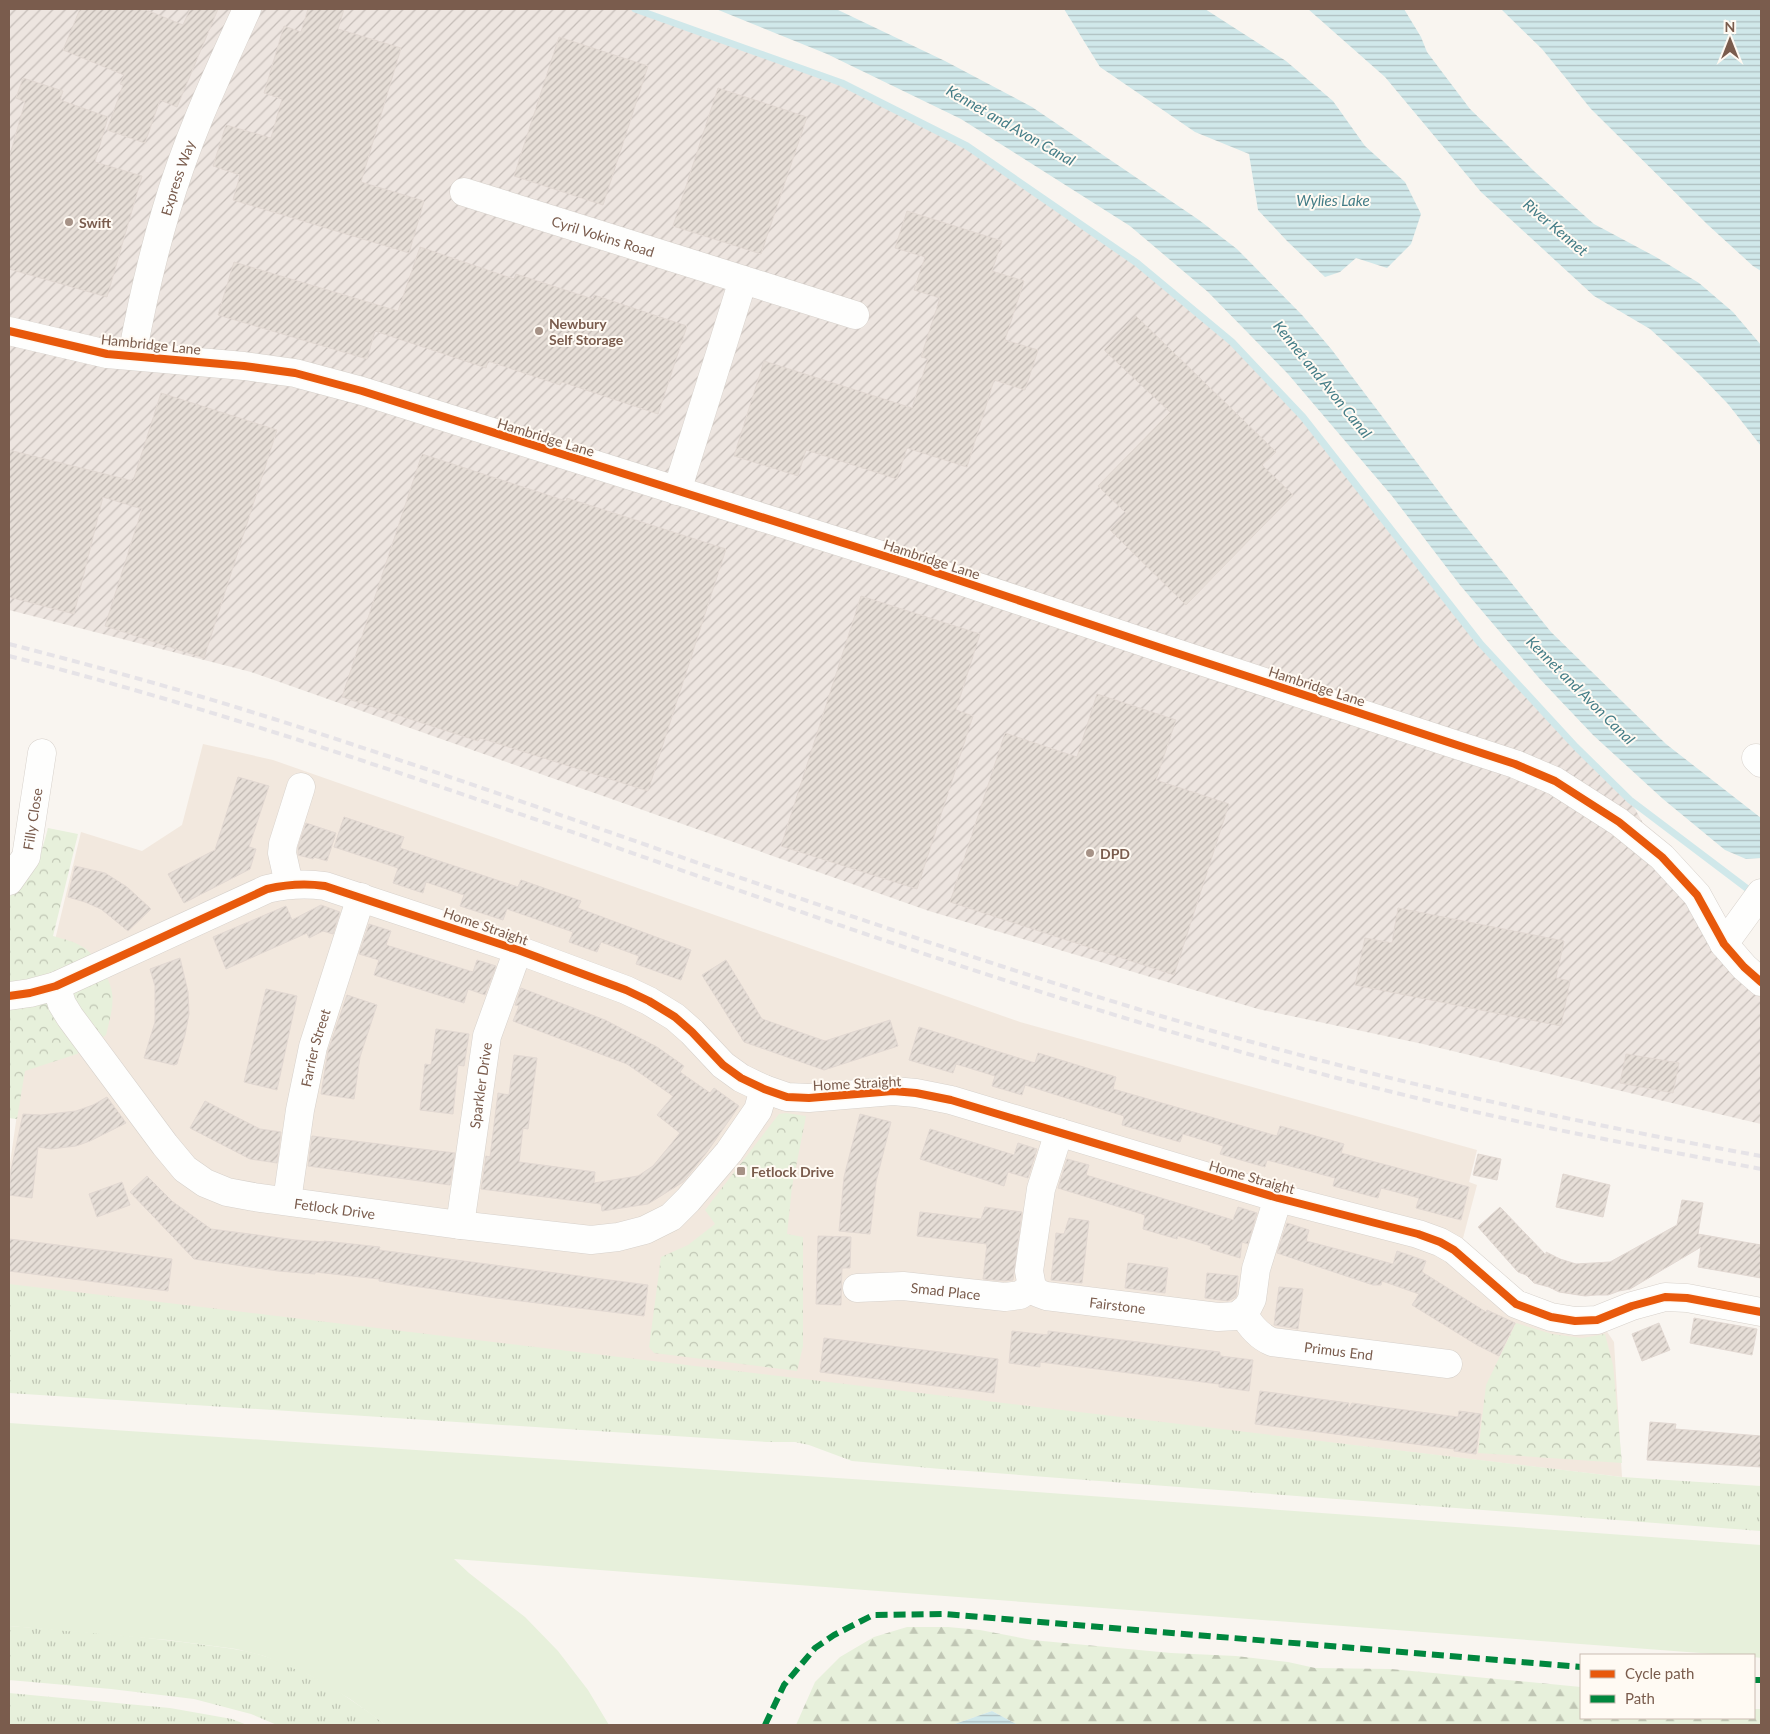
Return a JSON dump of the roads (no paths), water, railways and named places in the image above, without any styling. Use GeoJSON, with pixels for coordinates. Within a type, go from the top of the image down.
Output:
{"type":"FeatureCollection","features":[{"type":"Feature","properties":{"kind":"street","name":"Express Way"},"geometry":{"type":"LineString","coordinates":[[132,356],[139,318],[166,210],[199,116],[246,9]]}},
{"type":"Feature","properties":{"kind":"street","name":"Cyril Vokins Road"},"geometry":{"type":"LineString","coordinates":[[464,192],[856,315]]}},
{"type":"Feature","properties":{"kind":"street"},"geometry":{"type":"LineString","coordinates":[[677,491],[743,280]]}},
{"type":"Feature","properties":{"kind":"street","name":"Hambridge Lane"},"geometry":{"type":"LineString","coordinates":[[9,331],[107,354],[244,366],[295,373],[362,392],[913,565],[1460,745],[1539,774],[1555,781],[1619,822],[1662,858],[1697,895],[1724,944],[1744,967],[1761,982]]}},
{"type":"Feature","properties":{"kind":"street","name":"Filly Close"},"geometry":{"type":"LineString","coordinates":[[9,881],[26,857],[42,753]]}},
{"type":"Feature","properties":{"kind":"street"},"geometry":{"type":"LineString","coordinates":[[289,884],[282,853],[283,844],[301,787]]}},
{"type":"Feature","properties":{"kind":"street","name":"Home Straight"},"geometry":{"type":"LineString","coordinates":[[9,996],[30,994],[56,986],[267,889],[304,883],[325,886],[518,950],[626,990],[675,1017],[724,1065],[741,1078],[787,1097],[808,1098],[893,1091],[916,1093],[951,1100],[1278,1198],[1418,1234],[1440,1242],[1454,1250],[1516,1304],[1551,1317],[1597,1320],[1632,1306],[1665,1297],[1687,1298],[1761,1312]]}},
{"type":"Feature","properties":{"kind":"street","name":"Farrier Street"},"geometry":{"type":"LineString","coordinates":[[287,1201],[300,1110],[313,1047],[361,897]]}},
{"type":"Feature","properties":{"kind":"street"},"geometry":{"type":"LineString","coordinates":[[1724,944],[1757,898]]}},
{"type":"Feature","properties":{"kind":"street","name":"Sparkler Drive"},"geometry":{"type":"LineString","coordinates":[[460,1225],[487,1036],[518,950]]}},
{"type":"Feature","properties":{"kind":"street","name":"Fetlock Drive"},"geometry":{"type":"LineString","coordinates":[[56,986],[62,1004],[70,1018],[185,1169],[205,1183],[227,1192],[254,1198],[591,1240],[618,1237],[645,1230],[671,1217],[688,1200],[729,1152],[758,1110],[764,1089]]}},
{"type":"Feature","properties":{"kind":"street"},"geometry":{"type":"LineString","coordinates":[[1032,1287],[1029,1271],[1036,1210],[1059,1132]]}},
{"type":"Feature","properties":{"kind":"street"},"geometry":{"type":"LineString","coordinates":[[1243,1313],[1252,1300],[1256,1269],[1278,1198]]}},
{"type":"Feature","properties":{"kind":"street","name":"Smad Place"},"geometry":{"type":"LineString","coordinates":[[857,1288],[903,1286],[1005,1297],[1020,1295],[1032,1287]]}},
{"type":"Feature","properties":{"kind":"street","name":"Fairstone"},"geometry":{"type":"LineString","coordinates":[[1032,1287],[1038,1293],[1046,1296],[1218,1317],[1237,1316],[1243,1313]]}},
{"type":"Feature","properties":{"kind":"street","name":"Primus End"},"geometry":{"type":"LineString","coordinates":[[1243,1313],[1250,1327],[1263,1339],[1272,1342],[1448,1364]]}},
{"type":"Feature","properties":{"kind":"water","name":"Kennet and Avon Canal"},"geometry":{"type":"Polygon","coordinates":[[[716,9],[836,9],[945,61],[1032,107],[1199,220],[1237,249],[1303,316],[1332,350],[1455,513],[1551,632],[1666,744],[1761,818],[1761,858],[1746,859],[1725,850],[1663,799],[1593,735],[1539,678],[1460,585],[1392,496],[1288,374],[1208,292],[1130,226],[961,119],[827,54],[716,9]]]}},
{"type":"Feature","properties":{"kind":"water","name":"Wylies Lake"},"geometry":{"type":"Polygon","coordinates":[[[1064,9],[1205,9],[1286,61],[1333,101],[1365,146],[1405,182],[1421,214],[1411,244],[1387,268],[1356,258],[1340,272],[1325,277],[1258,210],[1249,154],[1195,132],[1100,67],[1064,9]]]}},
{"type":"Feature","properties":{"kind":"water","name":"River Kennet"},"geometry":{"type":"Polygon","coordinates":[[[1308,9],[1404,9],[1421,37],[1427,52],[1470,109],[1535,172],[1594,224],[1656,257],[1699,283],[1733,312],[1761,345],[1761,446],[1728,404],[1698,373],[1650,329],[1594,296],[1481,192],[1385,77],[1308,9]]]}},
{"type":"Feature","properties":{"kind":"water"},"geometry":{"type":"Polygon","coordinates":[[[1501,9],[1761,9],[1761,271],[1708,225],[1591,109],[1542,49],[1501,9]]]}},
{"type":"Feature","properties":{"kind":"water"},"geometry":{"type":"Polygon","coordinates":[[[992,1711],[1018,1725],[952,1725],[992,1711]]]}},
{"type":"Feature","properties":{"kind":"waterway"},"geometry":{"type":"LineString","coordinates":[[635,9],[842,83],[967,146],[1137,263],[1232,342],[1303,417],[1480,643],[1576,747],[1630,800],[1753,893]]}},
{"type":"Feature","properties":{"kind":"railway"},"geometry":{"type":"LineString","coordinates":[[9,644],[208,699],[380,753],[906,935],[1197,1027],[1357,1070],[1518,1108],[1761,1156]]}},
{"type":"Feature","properties":{"kind":"railway"},"geometry":{"type":"LineString","coordinates":[[9,656],[128,688],[245,723],[479,800],[943,960],[1193,1038],[1382,1090],[1524,1123],[1761,1169]]}},
{"type":"Feature","properties":{"kind":"place","name":"Swift"},"geometry":{"type":"Point","coordinates":[69,222]}},
{"type":"Feature","properties":{"kind":"place","name":"Newbury Self Storage"},"geometry":{"type":"Point","coordinates":[539,331]}},
{"type":"Feature","properties":{"kind":"place","name":"DPD"},"geometry":{"type":"Point","coordinates":[1090,853]}},
{"type":"Feature","properties":{"kind":"place","name":"Fetlock Drive"},"geometry":{"type":"Point","coordinates":[741,1171]}}]}
